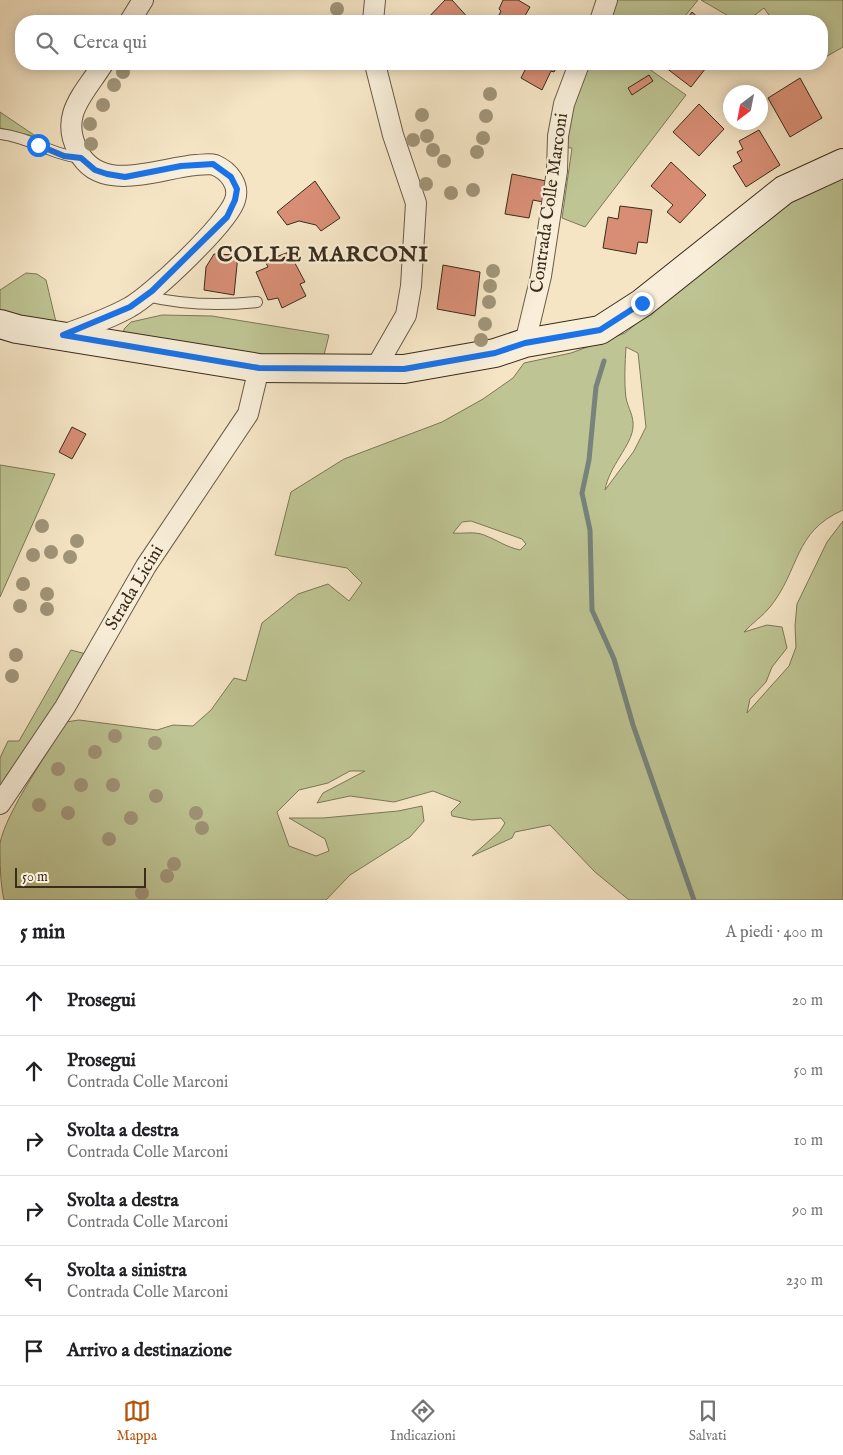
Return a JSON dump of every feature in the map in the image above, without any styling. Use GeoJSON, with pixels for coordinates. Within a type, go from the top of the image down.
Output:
{"type":"FeatureCollection","features":[{"type":"Feature","properties":{"kind":"street"},"geometry":{"type":"LineString","coordinates":[[134,15],[143,0]]}},
{"type":"Feature","properties":{"kind":"street"},"geometry":{"type":"LineString","coordinates":[[374,15],[375,0]]}},
{"type":"Feature","properties":{"kind":"street"},"geometry":{"type":"LineString","coordinates":[[602,15],[607,0]]}},
{"type":"Feature","properties":{"kind":"street"},"geometry":{"type":"LineString","coordinates":[[63,335],[130,307],[146,296],[227,217],[235,200],[237,189],[231,177],[213,164],[181,166],[125,177],[95,170],[81,158],[70,134],[69,124],[76,107],[99,70]]}},
{"type":"Feature","properties":{"kind":"street"},"geometry":{"type":"LineString","coordinates":[[374,369],[406,315],[411,286],[416,203],[393,135],[376,70]]}},
{"type":"Feature","properties":{"kind":"street","name":"Contrada Colle Marconi"},"geometry":{"type":"LineString","coordinates":[[525,343],[541,276],[557,171],[558,136],[564,104],[577,70]]}},
{"type":"Feature","properties":{"kind":"street"},"geometry":{"type":"LineString","coordinates":[[0,324],[17,329],[259,368],[413,368],[495,353],[525,343],[600,330],[642,303],[784,190],[843,162]]}},
{"type":"Feature","properties":{"kind":"street","name":"Strada Licini"},"geometry":{"type":"LineString","coordinates":[[0,804],[65,706],[146,566],[248,414],[259,368]]}},
{"type":"Feature","properties":{"kind":"lane"},"geometry":{"type":"LineString","coordinates":[[0,134],[19,137],[64,156],[81,158]]}},
{"type":"Feature","properties":{"kind":"lane"},"geometry":{"type":"LineString","coordinates":[[146,296],[177,303],[201,305],[257,302]]}},
{"type":"Feature","properties":{"kind":"green space"},"geometry":{"type":"Polygon","coordinates":[[[609,0],[698,0],[686,15],[604,15],[609,0]]]}},
{"type":"Feature","properties":{"kind":"green space"},"geometry":{"type":"Polygon","coordinates":[[[701,0],[843,0],[843,47],[828,56],[828,15],[769,15],[764,8],[755,15],[727,15],[701,0]]]}},
{"type":"Feature","properties":{"kind":"green space"},"geometry":{"type":"Polygon","coordinates":[[[580,70],[651,70],[686,95],[585,227],[562,218],[572,148],[560,147],[580,70]]]}},
{"type":"Feature","properties":{"kind":"green space"},"geometry":{"type":"Polygon","coordinates":[[[0,112],[37,137],[0,128],[0,112]]]}},
{"type":"Feature","properties":{"kind":"green space"},"geometry":{"type":"Polygon","coordinates":[[[843,174],[843,510],[827,519],[815,529],[799,553],[780,593],[767,610],[744,632],[767,625],[782,627],[787,648],[772,667],[766,682],[750,699],[747,713],[789,666],[796,647],[797,604],[827,542],[843,521],[843,900],[629,900],[595,872],[550,825],[515,832],[512,838],[472,856],[500,831],[505,823],[501,818],[472,820],[452,816],[451,812],[461,802],[433,791],[394,802],[350,796],[317,803],[323,793],[365,771],[350,771],[328,783],[299,790],[277,812],[289,846],[316,856],[329,851],[325,839],[289,818],[323,818],[398,811],[422,806],[424,821],[410,837],[350,875],[326,900],[4,900],[1,879],[0,843],[4,830],[19,798],[66,722],[79,720],[157,730],[173,725],[193,726],[211,710],[234,678],[246,681],[262,623],[298,594],[328,584],[349,601],[362,583],[347,568],[275,555],[291,492],[344,459],[442,422],[483,399],[513,378],[524,363],[571,353],[625,333],[785,201],[843,174]],[[626,347],[625,392],[633,419],[632,434],[607,481],[605,490],[634,451],[646,427],[638,353],[626,347]],[[471,521],[462,522],[453,533],[480,534],[520,550],[526,544],[522,539],[471,521]]]}},
{"type":"Feature","properties":{"kind":"green space"},"geometry":{"type":"Polygon","coordinates":[[[26,273],[37,274],[46,280],[56,322],[0,318],[0,290],[26,273]]]}},
{"type":"Feature","properties":{"kind":"green space"},"geometry":{"type":"Polygon","coordinates":[[[162,315],[212,316],[329,335],[322,363],[123,340],[124,329],[131,322],[162,315]]]}},
{"type":"Feature","properties":{"kind":"green space"},"geometry":{"type":"Polygon","coordinates":[[[0,465],[55,474],[0,597],[0,465]]]}},
{"type":"Feature","properties":{"kind":"green space"},"geometry":{"type":"Polygon","coordinates":[[[71,650],[86,654],[0,794],[0,758],[8,741],[19,741],[71,650]]]}},
{"type":"Feature","properties":{"kind":"building"},"geometry":{"type":"Polygon","coordinates":[[[445,0],[452,0],[466,15],[431,15],[445,0]]]}},
{"type":"Feature","properties":{"kind":"building"},"geometry":{"type":"Polygon","coordinates":[[[503,0],[518,0],[530,7],[525,15],[499,15],[501,11],[499,9],[503,0]]]}},
{"type":"Feature","properties":{"kind":"building"},"geometry":{"type":"Polygon","coordinates":[[[525,70],[555,70],[554,72],[551,71],[542,90],[521,78],[525,70]]]}},
{"type":"Feature","properties":{"kind":"building"},"geometry":{"type":"Polygon","coordinates":[[[669,70],[704,70],[691,87],[669,70]]]}},
{"type":"Feature","properties":{"kind":"building"},"geometry":{"type":"Polygon","coordinates":[[[649,75],[653,81],[632,95],[628,88],[649,75]]]}},
{"type":"Feature","properties":{"kind":"building"},"geometry":{"type":"Polygon","coordinates":[[[800,78],[822,118],[790,137],[768,98],[800,78]]]}},
{"type":"Feature","properties":{"kind":"building"},"geometry":{"type":"Polygon","coordinates":[[[699,104],[723,128],[699,156],[673,132],[699,104]]]}},
{"type":"Feature","properties":{"kind":"building"},"geometry":{"type":"Polygon","coordinates":[[[759,130],[780,165],[746,187],[733,166],[742,161],[737,152],[743,149],[739,141],[759,130]]]}},
{"type":"Feature","properties":{"kind":"building"},"geometry":{"type":"Polygon","coordinates":[[[671,162],[706,195],[680,223],[667,212],[673,205],[651,186],[671,162]]]}},
{"type":"Feature","properties":{"kind":"building"},"geometry":{"type":"Polygon","coordinates":[[[512,174],[546,181],[543,202],[533,200],[529,218],[505,214],[512,174]]]}},
{"type":"Feature","properties":{"kind":"building"},"geometry":{"type":"Polygon","coordinates":[[[315,181],[340,218],[321,231],[316,225],[299,221],[287,225],[277,212],[315,181]]]}},
{"type":"Feature","properties":{"kind":"building"},"geometry":{"type":"Polygon","coordinates":[[[620,206],[652,210],[647,243],[638,242],[636,254],[603,248],[608,217],[618,219],[620,206]]]}},
{"type":"Feature","properties":{"kind":"building"},"geometry":{"type":"Polygon","coordinates":[[[289,252],[305,282],[300,284],[306,296],[282,308],[278,298],[268,300],[256,272],[268,267],[265,261],[289,252]]]}},
{"type":"Feature","properties":{"kind":"building"},"geometry":{"type":"Polygon","coordinates":[[[214,254],[238,255],[234,295],[204,290],[206,267],[214,254]]]}},
{"type":"Feature","properties":{"kind":"building"},"geometry":{"type":"Polygon","coordinates":[[[443,265],[480,272],[475,316],[437,309],[443,265]]]}},
{"type":"Feature","properties":{"kind":"building"},"geometry":{"type":"Polygon","coordinates":[[[72,427],[86,434],[72,459],[59,452],[72,427]]]}},
{"type":"Feature","properties":{"kind":"waterway"},"geometry":{"type":"LineString","coordinates":[[604,361],[596,387],[589,460],[582,493],[590,530],[592,610],[614,659],[633,725],[694,900]]}},
{"type":"Feature","properties":{"kind":"district","name":"COLLE MARCONI"},"geometry":{"type":"Point","coordinates":[323,255]}},
{"type":"Feature","properties":{"kind":"route"},"geometry":{"type":"LineString","coordinates":[[38,145],[64,156],[81,158],[95,170],[125,177],[181,166],[213,164],[231,177],[237,189],[235,200],[227,217],[152,291],[130,307],[63,335],[259,368],[404,369],[495,353],[525,343],[600,330],[642,303]]}}]}
